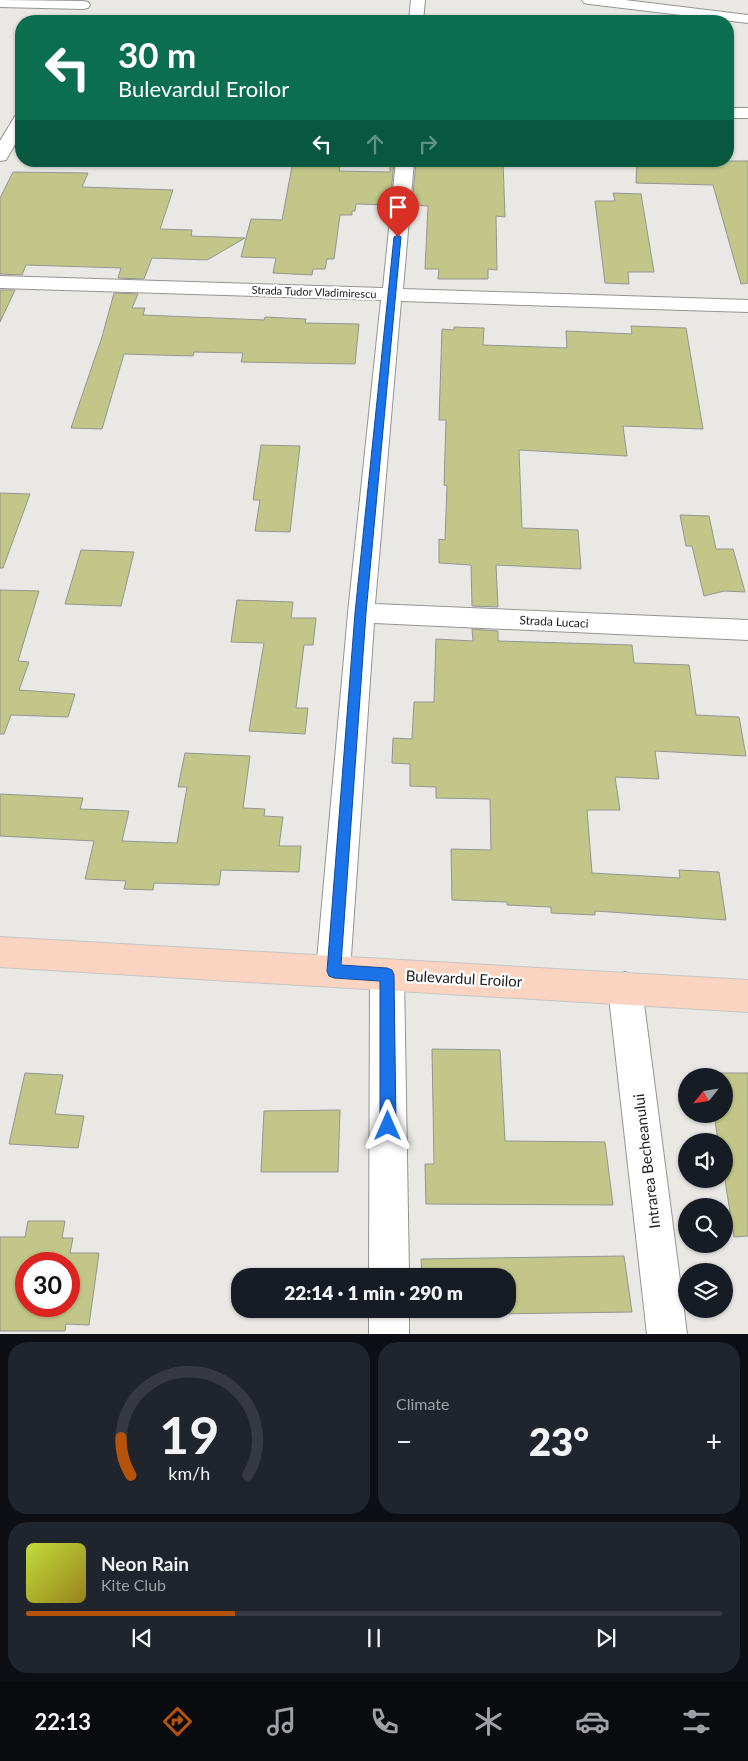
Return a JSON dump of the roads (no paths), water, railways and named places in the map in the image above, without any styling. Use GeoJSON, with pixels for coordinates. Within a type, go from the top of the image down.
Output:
{"type":"FeatureCollection","features":[{"type":"Feature","properties":{"kind":"main road","name":"Bulevardul Eroilor"},"geometry":{"type":"LineString","coordinates":[[0,952],[748,996]]}},
{"type":"Feature","properties":{"kind":"street"},"geometry":{"type":"LineString","coordinates":[[417,15],[418,0]]}},
{"type":"Feature","properties":{"kind":"street"},"geometry":{"type":"LineString","coordinates":[[589,0],[715,15]]}},
{"type":"Feature","properties":{"kind":"street"},"geometry":{"type":"LineString","coordinates":[[0,3],[84,3],[77,15]]}},
{"type":"Feature","properties":{"kind":"street"},"geometry":{"type":"LineString","coordinates":[[734,17],[748,19]]}},
{"type":"Feature","properties":{"kind":"street"},"geometry":{"type":"LineString","coordinates":[[734,113],[748,113]]}},
{"type":"Feature","properties":{"kind":"street"},"geometry":{"type":"LineString","coordinates":[[2,119],[15,120]]}},
{"type":"Feature","properties":{"kind":"street"},"geometry":{"type":"LineString","coordinates":[[0,156],[15,130]]}},
{"type":"Feature","properties":{"kind":"street"},"geometry":{"type":"LineString","coordinates":[[334,971],[361,613],[404,167]]}},
{"type":"Feature","properties":{"kind":"street","name":"Strada Tudor Vladimirescu"},"geometry":{"type":"LineString","coordinates":[[0,282],[748,306]]}},
{"type":"Feature","properties":{"kind":"street","name":"Strada Lucaci"},"geometry":{"type":"LineString","coordinates":[[361,613],[748,630]]}},
{"type":"Feature","properties":{"kind":"street"},"geometry":{"type":"LineString","coordinates":[[387,975],[389,1268]]}},
{"type":"Feature","properties":{"kind":"street","name":"Intrarea Becheanului"},"geometry":{"type":"LineString","coordinates":[[625,988],[667,1334]]}},
{"type":"Feature","properties":{"kind":"street"},"geometry":{"type":"LineString","coordinates":[[389,1318],[389,1334]]}}]}
